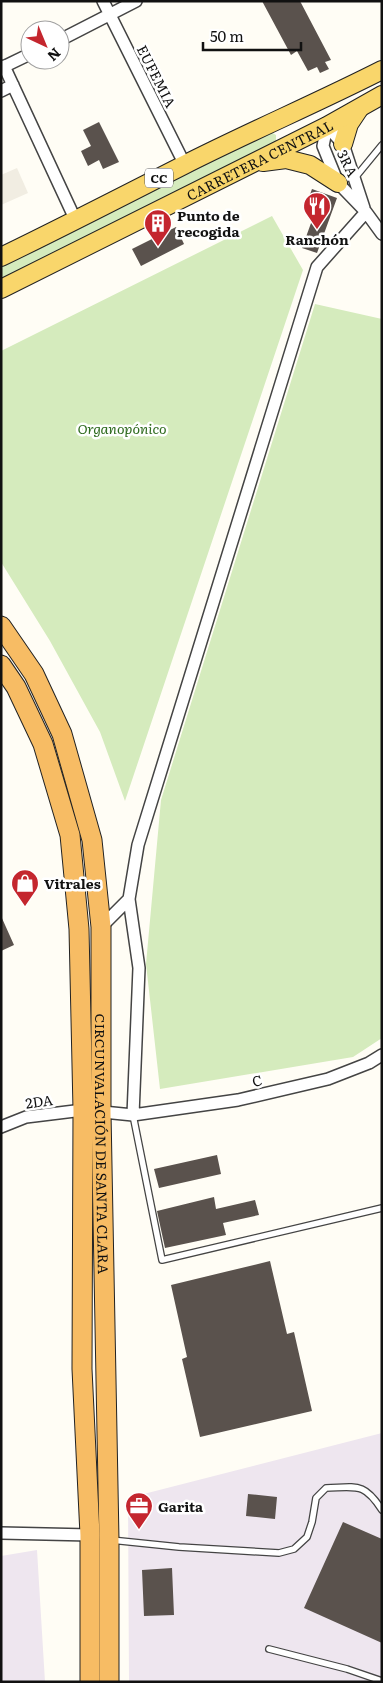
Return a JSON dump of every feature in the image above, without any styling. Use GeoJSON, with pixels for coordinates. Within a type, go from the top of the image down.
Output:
{"type":"FeatureCollection","features":[{"type":"Feature","properties":{"kind":"highway","name":"CIRCUNVALACIÓN DE SANTA CLARA"},"geometry":{"type":"LineString","coordinates":[[1,626],[25,681],[70,835],[79,929],[92,1111],[109,1540],[109,1682]]}},
{"type":"Feature","properties":{"kind":"highway","name":"CIRCUNVALACIÓN DE SANTA CLARA"},"geometry":{"type":"LineString","coordinates":[[1,664],[25,681],[62,734],[92,840],[101,927],[82,1370],[90,1535],[90,1682]]}},
{"type":"Feature","properties":{"kind":"main road","name":"CARRETERA CENTRAL"},"geometry":{"type":"LineString","coordinates":[[1,257],[185,165],[382,70]]}},
{"type":"Feature","properties":{"kind":"main road","name":"CARRETERA CENTRAL"},"geometry":{"type":"LineString","coordinates":[[1,289],[327,126],[382,95]]}},
{"type":"Feature","properties":{"kind":"main road"},"geometry":{"type":"LineString","coordinates":[[319,102],[327,126]]}},
{"type":"Feature","properties":{"kind":"main road"},"geometry":{"type":"LineString","coordinates":[[343,144],[349,124],[355,113],[366,103]]}},
{"type":"Feature","properties":{"kind":"main road"},"geometry":{"type":"LineString","coordinates":[[250,164],[286,159],[310,165],[346,181]]}},
{"type":"Feature","properties":{"kind":"street","name":"EUFEMIA"},"geometry":{"type":"LineString","coordinates":[[103,1],[185,165]]}},
{"type":"Feature","properties":{"kind":"street"},"geometry":{"type":"LineString","coordinates":[[70,35],[136,1]]}},
{"type":"Feature","properties":{"kind":"street"},"geometry":{"type":"LineString","coordinates":[[20,59],[3,67],[76,221]]}},
{"type":"Feature","properties":{"kind":"street"},"geometry":{"type":"LineString","coordinates":[[1,91],[13,85]]}},
{"type":"Feature","properties":{"kind":"street","name":"3RA"},"geometry":{"type":"LineString","coordinates":[[327,126],[343,144],[346,181],[366,212]]}},
{"type":"Feature","properties":{"kind":"street","name":"3RA"},"geometry":{"type":"LineString","coordinates":[[327,126],[323,146],[382,234]]}},
{"type":"Feature","properties":{"kind":"street"},"geometry":{"type":"LineString","coordinates":[[133,1115],[139,968],[129,899],[138,845],[317,267],[366,212]]}},
{"type":"Feature","properties":{"kind":"street"},"geometry":{"type":"LineString","coordinates":[[101,927],[129,899]]}},
{"type":"Feature","properties":{"kind":"street","name":"C"},"geometry":{"type":"LineString","coordinates":[[92,1111],[133,1115],[238,1100],[328,1079],[369,1063],[382,1055]]}},
{"type":"Feature","properties":{"kind":"street","name":"2DA"},"geometry":{"type":"LineString","coordinates":[[1,1127],[26,1116],[92,1111]]}},
{"type":"Feature","properties":{"kind":"street"},"geometry":{"type":"LineString","coordinates":[[1,1533],[90,1535]]}},
{"type":"Feature","properties":{"kind":"lane"},"geometry":{"type":"LineString","coordinates":[[346,181],[382,145]]}},
{"type":"Feature","properties":{"kind":"lane"},"geometry":{"type":"LineString","coordinates":[[1,673],[25,681]]}},
{"type":"Feature","properties":{"kind":"lane"},"geometry":{"type":"LineString","coordinates":[[133,1115],[162,1260],[382,1208]]}},
{"type":"Feature","properties":{"kind":"lane"},"geometry":{"type":"LineString","coordinates":[[109,1540],[179,1547],[279,1553],[294,1548],[307,1537],[316,1498],[326,1488],[360,1487],[372,1496],[382,1510]]}},
{"type":"Feature","properties":{"kind":"lane"},"geometry":{"type":"LineString","coordinates":[[268,1649],[347,1669],[382,1682]]}},
{"type":"Feature","properties":{"kind":"shaded area"},"geometry":{"type":"Polygon","coordinates":[[[17,168],[28,193],[1,205],[1,175],[17,168]]]}},
{"type":"Feature","properties":{"kind":"shaded area"},"geometry":{"type":"Polygon","coordinates":[[[382,1433],[382,1682],[129,1682],[128,1498],[382,1433]]]}},
{"type":"Feature","properties":{"kind":"shaded area"},"geometry":{"type":"Polygon","coordinates":[[[37,1550],[45,1682],[1,1682],[1,1556],[37,1550]]]}},
{"type":"Feature","properties":{"kind":"green space"},"geometry":{"type":"Polygon","coordinates":[[[271,132],[276,135],[276,143],[1,280],[1,267],[271,132]]]}},
{"type":"Feature","properties":{"kind":"green space","name":"Organopónico"},"geometry":{"type":"Polygon","coordinates":[[[272,216],[303,270],[125,801],[100,732],[50,641],[1,562],[1,351],[272,216]]]}},
{"type":"Feature","properties":{"kind":"green space"},"geometry":{"type":"Polygon","coordinates":[[[315,304],[382,319],[382,1038],[353,1057],[160,1089],[146,964],[161,800],[315,304]]]}},
{"type":"Feature","properties":{"kind":"building"},"geometry":{"type":"Polygon","coordinates":[[[262,1],[300,1],[331,60],[325,62],[329,69],[320,73],[317,67],[308,71],[297,51],[291,55],[262,1]]]}},
{"type":"Feature","properties":{"kind":"building"},"geometry":{"type":"Polygon","coordinates":[[[99,122],[119,162],[103,169],[99,160],[88,166],[81,151],[91,146],[83,130],[99,122]]]}},
{"type":"Feature","properties":{"kind":"building","name":"Ranchón"},"geometry":{"type":"Polygon","coordinates":[[[312,189],[337,198],[317,253],[302,248],[315,212],[305,208],[312,189]]]}},
{"type":"Feature","properties":{"kind":"building","name":"Punto de recogida"},"geometry":{"type":"Polygon","coordinates":[[[176,227],[184,244],[141,266],[132,249],[176,227]]]}},
{"type":"Feature","properties":{"kind":"building"},"geometry":{"type":"Polygon","coordinates":[[[1,916],[14,945],[1,951],[1,916]]]}},
{"type":"Feature","properties":{"kind":"building"},"geometry":{"type":"Polygon","coordinates":[[[217,1155],[221,1174],[159,1188],[154,1169],[217,1155]]]}},
{"type":"Feature","properties":{"kind":"building"},"geometry":{"type":"Polygon","coordinates":[[[214,1197],[216,1209],[255,1200],[259,1215],[223,1223],[226,1235],[165,1248],[157,1211],[214,1197]]]}},
{"type":"Feature","properties":{"kind":"building"},"geometry":{"type":"Polygon","coordinates":[[[270,1261],[287,1334],[294,1332],[312,1411],[200,1437],[182,1359],[187,1357],[171,1285],[270,1261]]]}},
{"type":"Feature","properties":{"kind":"building"},"geometry":{"type":"Polygon","coordinates":[[[248,1494],[277,1497],[275,1519],[246,1516],[248,1494]]]}},
{"type":"Feature","properties":{"kind":"building"},"geometry":{"type":"Polygon","coordinates":[[[343,1522],[382,1539],[382,1643],[304,1608],[343,1522]]]}},
{"type":"Feature","properties":{"kind":"building"},"geometry":{"type":"Polygon","coordinates":[[[172,1568],[174,1615],[144,1616],[142,1570],[172,1568]]]}},
{"type":"Feature","properties":{"kind":"place","name":"Ranchón"},"geometry":{"type":"Point","coordinates":[317,230]}},
{"type":"Feature","properties":{"kind":"place","name":"Punto de recogida"},"geometry":{"type":"Point","coordinates":[158,247]}},
{"type":"Feature","properties":{"kind":"place","name":"Vitrales"},"geometry":{"type":"Point","coordinates":[25,907]}},
{"type":"Feature","properties":{"kind":"place","name":"Garita"},"geometry":{"type":"Point","coordinates":[139,1530]}}]}
